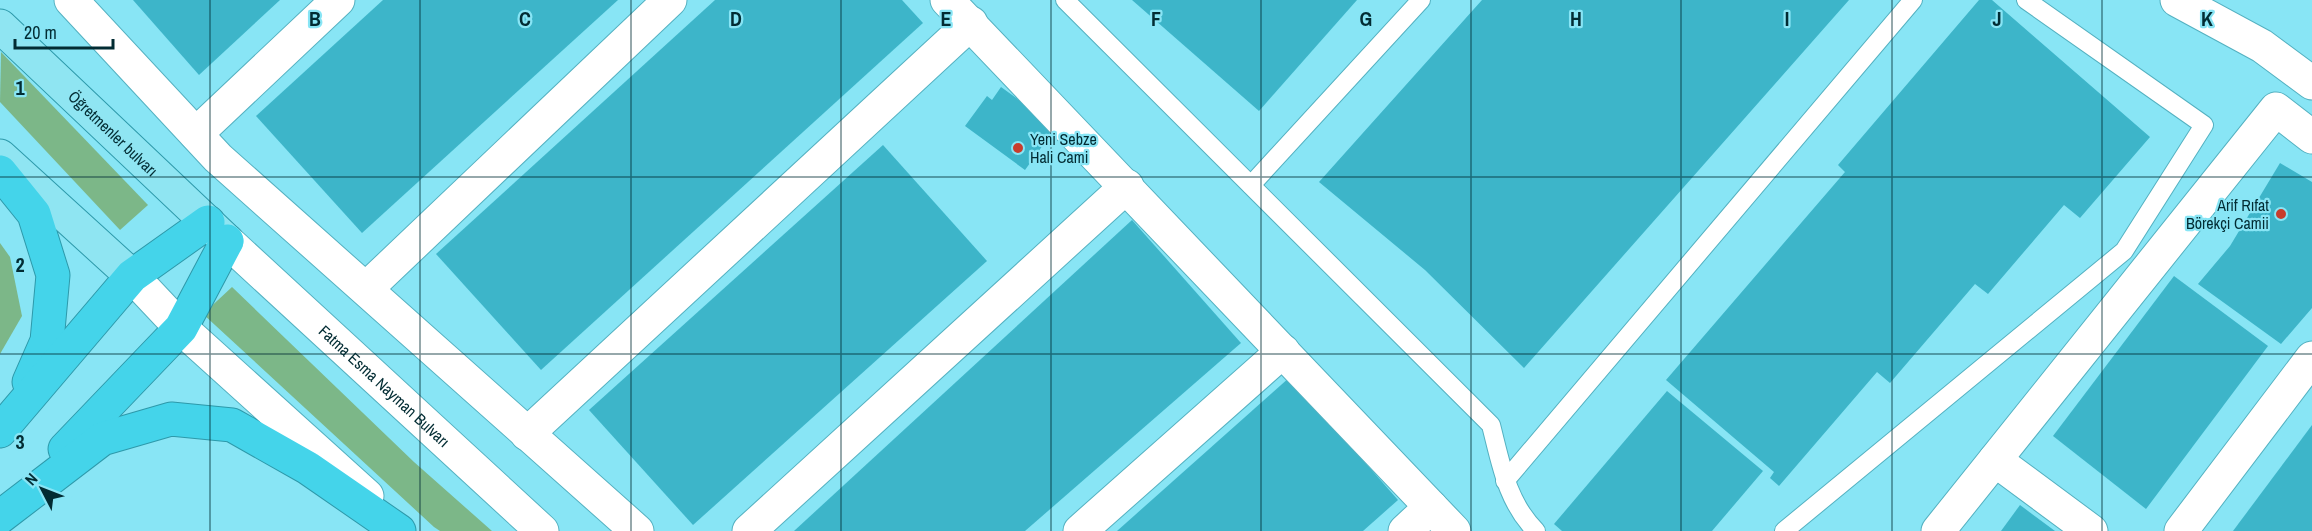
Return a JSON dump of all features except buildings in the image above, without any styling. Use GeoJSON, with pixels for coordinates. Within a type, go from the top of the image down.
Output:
{"type":"FeatureCollection","features":[{"type":"Feature","properties":{"kind":"highway"},"geometry":{"type":"LineString","coordinates":[[0,171],[34,214],[53,276],[47,341],[7,424]]}},
{"type":"Feature","properties":{"kind":"highway"},"geometry":{"type":"LineString","coordinates":[[7,424],[132,276],[218,232]]}},
{"type":"Feature","properties":{"kind":"highway"},"geometry":{"type":"LineString","coordinates":[[0,517],[181,328],[218,232]]}},
{"type":"Feature","properties":{"kind":"highway"},"geometry":{"type":"LineString","coordinates":[[0,517],[102,439],[171,419],[232,425],[308,468],[399,531]]}},
{"type":"Feature","properties":{"kind":"main road","name":"Öğretmenler bulvarı"},"geometry":{"type":"LineString","coordinates":[[8,34],[218,232]]}},
{"type":"Feature","properties":{"kind":"main road"},"geometry":{"type":"LineString","coordinates":[[0,156],[132,276]]}},
{"type":"Feature","properties":{"kind":"street"},"geometry":{"type":"LineString","coordinates":[[71,0],[218,158],[637,531]]}},
{"type":"Feature","properties":{"kind":"street"},"geometry":{"type":"LineString","coordinates":[[196,134],[338,0]]}},
{"type":"Feature","properties":{"kind":"street"},"geometry":{"type":"LineString","coordinates":[[366,289],[670,0]]}},
{"type":"Feature","properties":{"kind":"street"},"geometry":{"type":"LineString","coordinates":[[947,0],[1454,531]]}},
{"type":"Feature","properties":{"kind":"street"},"geometry":{"type":"LineString","coordinates":[[2177,0],[2262,46],[2312,83]]}},
{"type":"Feature","properties":{"kind":"street"},"geometry":{"type":"LineString","coordinates":[[527,434],[971,23]]}},
{"type":"Feature","properties":{"kind":"street"},"geometry":{"type":"LineString","coordinates":[[1938,531],[2276,110],[2312,137]]}},
{"type":"Feature","properties":{"kind":"street"},"geometry":{"type":"LineString","coordinates":[[749,531],[1127,186]]}},
{"type":"Feature","properties":{"kind":"street","name":"Fatma Esma Nayman Bulvarı"},"geometry":{"type":"LineString","coordinates":[[218,232],[542,531]]}},
{"type":"Feature","properties":{"kind":"street"},"geometry":{"type":"LineString","coordinates":[[132,276],[181,328],[406,531]]}},
{"type":"Feature","properties":{"kind":"street"},"geometry":{"type":"LineString","coordinates":[[1080,531],[1283,351]]}},
{"type":"Feature","properties":{"kind":"street"},"geometry":{"type":"LineString","coordinates":[[2181,531],[2312,358]]}},
{"type":"Feature","properties":{"kind":"street"},"geometry":{"type":"LineString","coordinates":[[1995,460],[2091,531]]}},
{"type":"Feature","properties":{"kind":"street"},"geometry":{"type":"LineString","coordinates":[[1405,531],[1431,507]]}},
{"type":"Feature","properties":{"kind":"lane"},"geometry":{"type":"LineString","coordinates":[[1065,0],[1491,425],[1505,481],[1521,517],[1536,531]]}},
{"type":"Feature","properties":{"kind":"lane"},"geometry":{"type":"LineString","coordinates":[[1251,185],[1421,0]]}},
{"type":"Feature","properties":{"kind":"lane"},"geometry":{"type":"LineString","coordinates":[[1505,481],[1913,0]]}},
{"type":"Feature","properties":{"kind":"lane"},"geometry":{"type":"LineString","coordinates":[[1784,531],[2124,251],[2204,125],[2026,0]]}},
{"type":"Feature","properties":{"kind":"green space"},"geometry":{"type":"Polygon","coordinates":[[[1,52],[148,205],[120,230],[0,102],[1,52]]]}},
{"type":"Feature","properties":{"kind":"green space"},"geometry":{"type":"Polygon","coordinates":[[[0,243],[10,257],[22,316],[0,354],[0,243]]]}},
{"type":"Feature","properties":{"kind":"green space"},"geometry":{"type":"Polygon","coordinates":[[[232,287],[414,462],[492,531],[440,531],[434,527],[203,314],[232,287]]]}},
{"type":"Feature","properties":{"kind":"place","name":"Yeni Sebze Hali Cami"},"geometry":{"type":"Point","coordinates":[1018,148]}},
{"type":"Feature","properties":{"kind":"place","name":"Arif Rıfat Börekçi Camii"},"geometry":{"type":"Point","coordinates":[2281,214]}}]}
